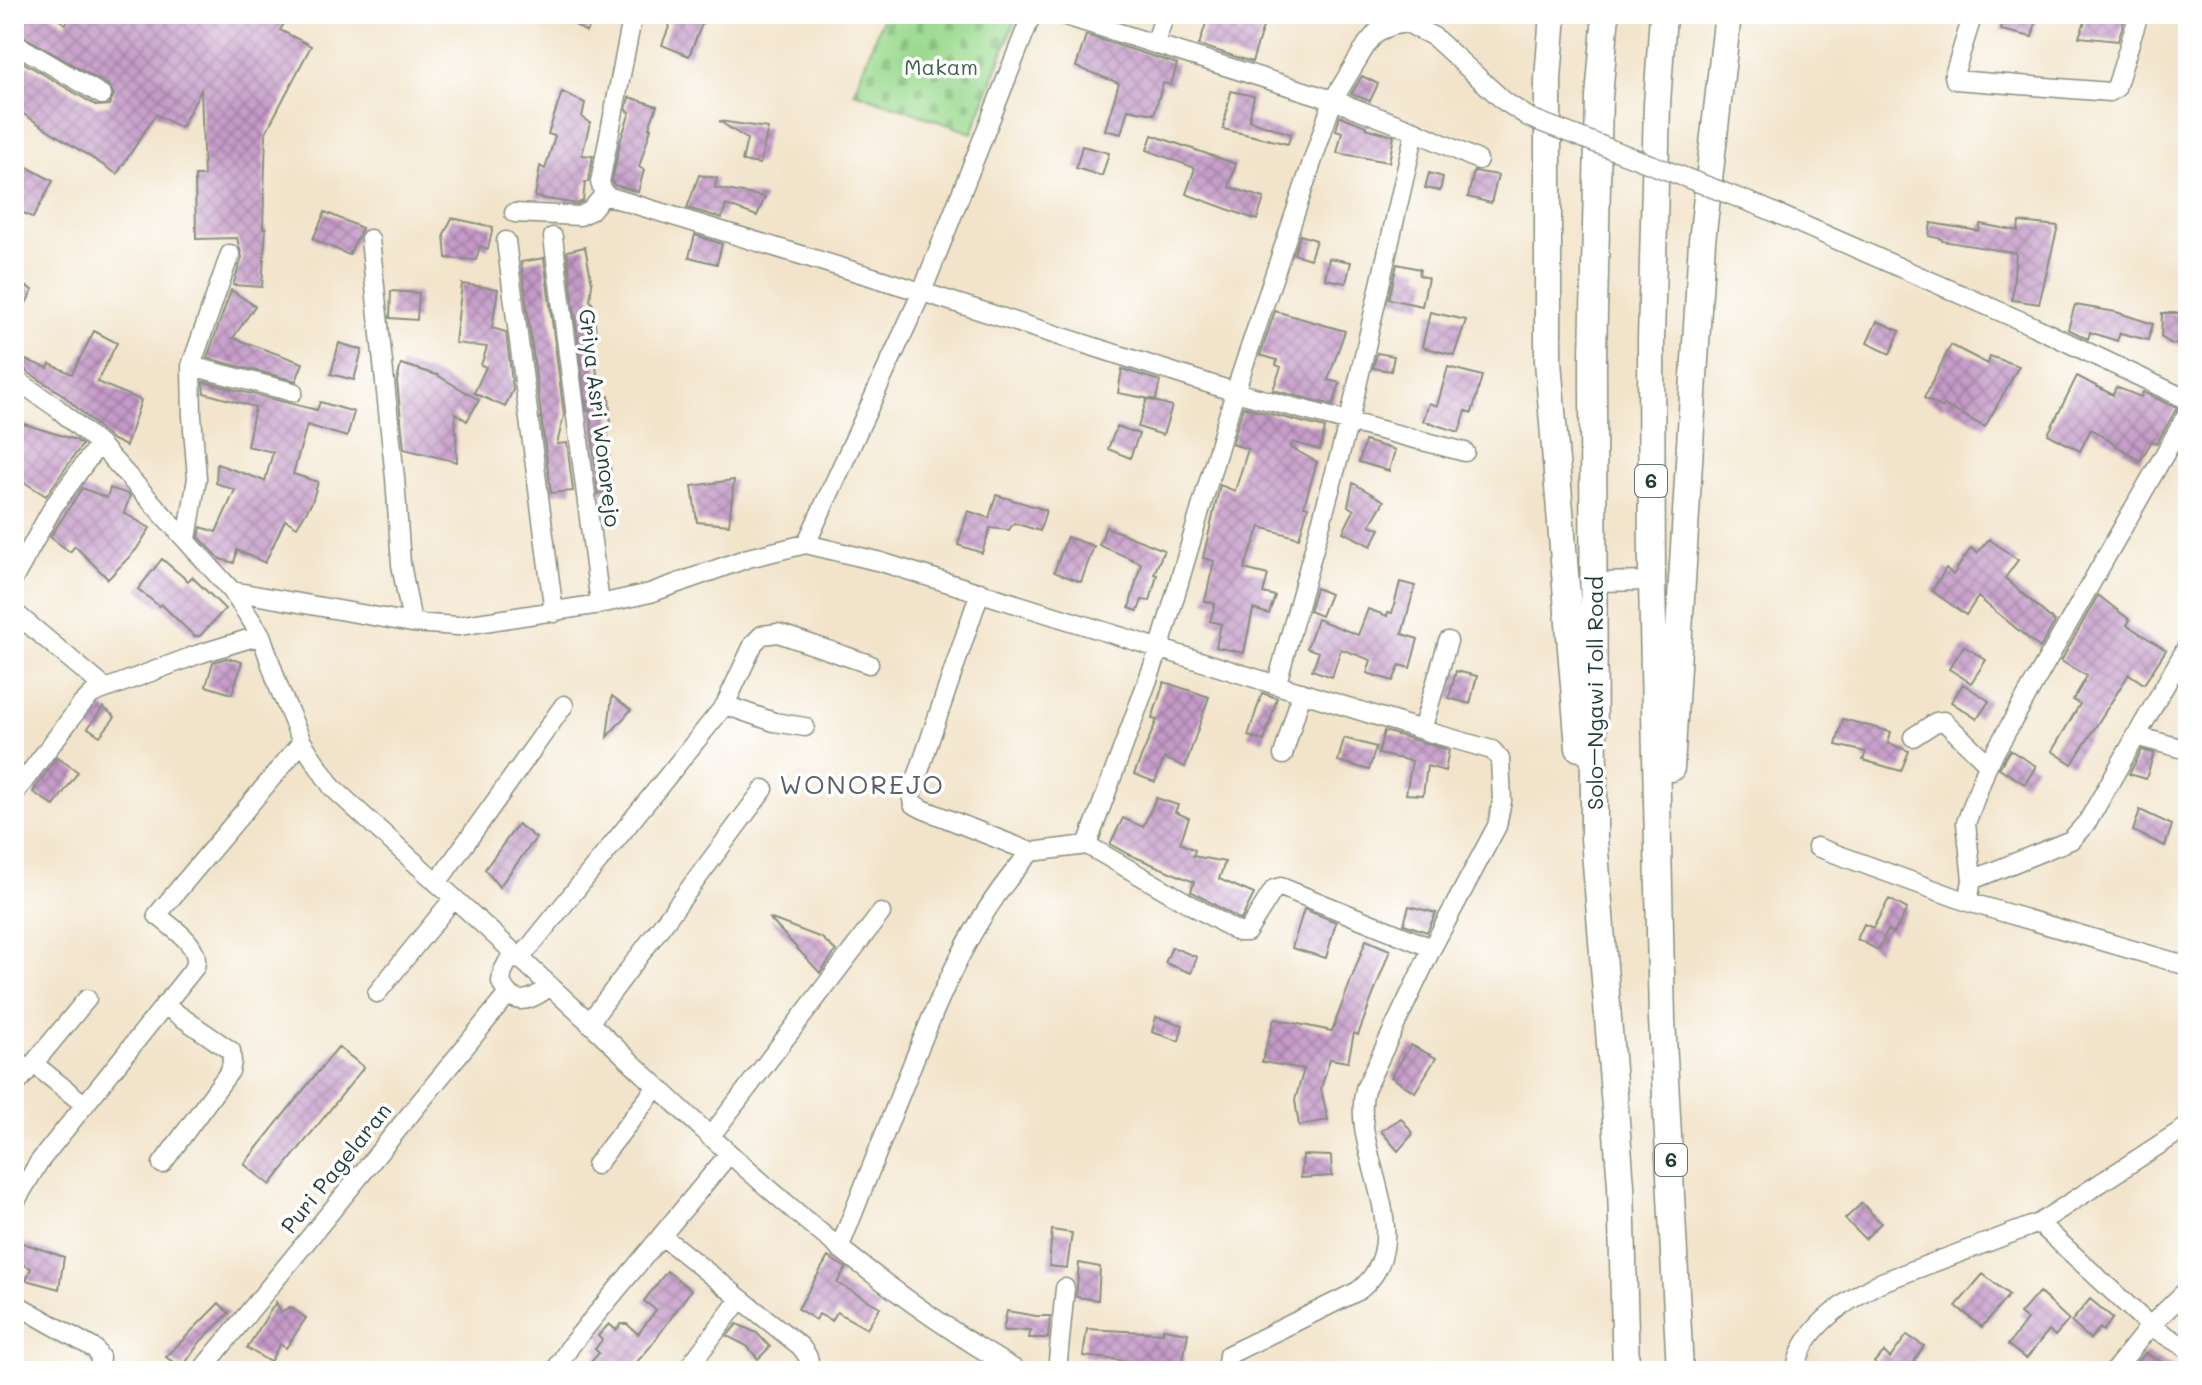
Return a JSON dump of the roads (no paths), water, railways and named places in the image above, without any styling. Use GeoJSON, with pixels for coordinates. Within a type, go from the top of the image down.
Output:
{"type":"FeatureCollection","features":[{"type":"Feature","properties":{"kind":"highway"},"geometry":{"type":"LineString","coordinates":[[1553,14],[1548,79],[1548,361],[1578,742],[1594,838]]}},
{"type":"Feature","properties":{"kind":"highway","name":"Solo–Ngawi Toll Road"},"geometry":{"type":"LineString","coordinates":[[1606,14],[1599,97],[1593,356],[1594,838],[1621,1185],[1626,1371]]}},
{"type":"Feature","properties":{"kind":"highway","name":"6"},"geometry":{"type":"LineString","coordinates":[[1663,14],[1657,104],[1651,340],[1652,581],[1660,949],[1680,1371]]}},
{"type":"Feature","properties":{"kind":"highway"},"geometry":{"type":"LineString","coordinates":[[1660,949],[1702,241],[1728,14]]}},
{"type":"Feature","properties":{"kind":"street"},"geometry":{"type":"LineString","coordinates":[[604,195],[600,182],[633,14]]}},
{"type":"Feature","properties":{"kind":"street"},"geometry":{"type":"LineString","coordinates":[[806,544],[922,292],[1032,14]]}},
{"type":"Feature","properties":{"kind":"street"},"geometry":{"type":"LineString","coordinates":[[1059,14],[1333,100],[1415,131],[1478,160]]}},
{"type":"Feature","properties":{"kind":"street"},"geometry":{"type":"LineString","coordinates":[[1155,44],[1165,14]]}},
{"type":"Feature","properties":{"kind":"street"},"geometry":{"type":"LineString","coordinates":[[1973,14],[1955,80],[2110,92],[2116,88],[2139,14]]}},
{"type":"Feature","properties":{"kind":"street"},"geometry":{"type":"LineString","coordinates":[[1087,845],[1160,647],[1235,392],[1333,100],[1367,44],[1377,32],[1391,26],[1407,23],[1434,37],[1504,101],[1530,118],[1762,207],[2033,326],[2188,400]]}},
{"type":"Feature","properties":{"kind":"street"},"geometry":{"type":"LineString","coordinates":[[14,43],[102,95]]}},
{"type":"Feature","properties":{"kind":"street"},"geometry":{"type":"LineString","coordinates":[[1277,683],[1349,421],[1415,131]]}},
{"type":"Feature","properties":{"kind":"street"},"geometry":{"type":"LineString","coordinates":[[514,213],[580,216],[590,211],[604,195]]}},
{"type":"Feature","properties":{"kind":"street"},"geometry":{"type":"LineString","coordinates":[[604,195],[1235,392],[1465,452]]}},
{"type":"Feature","properties":{"kind":"street","name":"Griya Asri Wonorejo"},"geometry":{"type":"LineString","coordinates":[[553,237],[600,604]]}},
{"type":"Feature","properties":{"kind":"street"},"geometry":{"type":"LineString","coordinates":[[370,239],[401,564],[412,623]]}},
{"type":"Feature","properties":{"kind":"street"},"geometry":{"type":"LineString","coordinates":[[506,241],[554,613]]}},
{"type":"Feature","properties":{"kind":"street"},"geometry":{"type":"LineString","coordinates":[[187,539],[197,478],[191,366],[230,254]]}},
{"type":"Feature","properties":{"kind":"street"},"geometry":{"type":"LineString","coordinates":[[191,366],[293,392]]}},
{"type":"Feature","properties":{"kind":"street"},"geometry":{"type":"LineString","coordinates":[[14,378],[57,408],[99,444],[232,591],[261,635],[302,742],[332,787],[656,1088],[839,1249],[947,1329],[1018,1371]]}},
{"type":"Feature","properties":{"kind":"street"},"geometry":{"type":"LineString","coordinates":[[1968,902],[1972,880],[1966,823],[1988,764],[2188,413]]}},
{"type":"Feature","properties":{"kind":"street"},"geometry":{"type":"LineString","coordinates":[[14,578],[53,507],[99,444]]}},
{"type":"Feature","properties":{"kind":"street"},"geometry":{"type":"LineString","coordinates":[[232,591],[412,623],[458,626],[554,613],[650,593],[748,558],[806,544],[881,562],[1496,753],[1500,759],[1502,801],[1501,813],[1490,842],[1432,948],[1362,1101],[1363,1123],[1382,1205],[1385,1233],[1385,1250],[1379,1268],[1371,1281],[1358,1291],[1228,1355],[1226,1371]]}},
{"type":"Feature","properties":{"kind":"street"},"geometry":{"type":"LineString","coordinates":[[1595,582],[1652,581]]}},
{"type":"Feature","properties":{"kind":"street"},"geometry":{"type":"LineString","coordinates":[[980,592],[911,795],[913,804],[1031,852],[1087,845],[1238,932],[1247,932],[1274,889],[1281,887],[1432,948]]}},
{"type":"Feature","properties":{"kind":"street"},"geometry":{"type":"LineString","coordinates":[[14,612],[105,688]]}},
{"type":"Feature","properties":{"kind":"street"},"geometry":{"type":"LineString","coordinates":[[549,987],[533,999],[522,1000],[508,994],[501,982],[503,971],[725,705],[754,643],[768,632],[778,633],[869,664]]}},
{"type":"Feature","properties":{"kind":"street"},"geometry":{"type":"LineString","coordinates":[[17,784],[81,705],[105,688],[261,635]]}},
{"type":"Feature","properties":{"kind":"street"},"geometry":{"type":"LineString","coordinates":[[1422,730],[1448,641]]}},
{"type":"Feature","properties":{"kind":"street"},"geometry":{"type":"LineString","coordinates":[[1972,880],[2071,840],[2100,803],[2188,645]]}},
{"type":"Feature","properties":{"kind":"street"},"geometry":{"type":"LineString","coordinates":[[1283,755],[1302,692]]}},
{"type":"Feature","properties":{"kind":"street"},"geometry":{"type":"LineString","coordinates":[[437,883],[564,705]]}},
{"type":"Feature","properties":{"kind":"street"},"geometry":{"type":"LineString","coordinates":[[725,705],[774,722],[805,727]]}},
{"type":"Feature","properties":{"kind":"street"},"geometry":{"type":"LineString","coordinates":[[1913,737],[1936,722],[1944,721],[1988,764]]}},
{"type":"Feature","properties":{"kind":"street"},"geometry":{"type":"LineString","coordinates":[[2135,736],[2188,750]]}},
{"type":"Feature","properties":{"kind":"street"},"geometry":{"type":"LineString","coordinates":[[14,1204],[39,1162],[195,967],[198,960],[192,946],[157,915],[302,742]]}},
{"type":"Feature","properties":{"kind":"street"},"geometry":{"type":"LineString","coordinates":[[589,1023],[764,789]]}},
{"type":"Feature","properties":{"kind":"street"},"geometry":{"type":"LineString","coordinates":[[1817,847],[1968,902],[2188,966]]}},
{"type":"Feature","properties":{"kind":"street"},"geometry":{"type":"LineString","coordinates":[[839,1249],[940,993],[1005,880],[1031,852]]}},
{"type":"Feature","properties":{"kind":"street"},"geometry":{"type":"LineString","coordinates":[[377,993],[453,899]]}},
{"type":"Feature","properties":{"kind":"street"},"geometry":{"type":"LineString","coordinates":[[710,1137],[881,913]]}},
{"type":"Feature","properties":{"kind":"street","name":"Puri Pagelaran"},"geometry":{"type":"LineString","coordinates":[[201,1371],[508,994]]}},
{"type":"Feature","properties":{"kind":"street"},"geometry":{"type":"LineString","coordinates":[[14,1087],[87,999]]}},
{"type":"Feature","properties":{"kind":"street"},"geometry":{"type":"LineString","coordinates":[[162,1164],[230,1071],[232,1062],[231,1051],[164,1005]]}},
{"type":"Feature","properties":{"kind":"street"},"geometry":{"type":"LineString","coordinates":[[34,1064],[85,1105]]}},
{"type":"Feature","properties":{"kind":"street"},"geometry":{"type":"LineString","coordinates":[[596,1165],[656,1088]]}},
{"type":"Feature","properties":{"kind":"street"},"geometry":{"type":"LineString","coordinates":[[1796,1371],[1804,1345],[1824,1321],[1855,1296],[1879,1283],[2039,1223],[2188,1126]]}},
{"type":"Feature","properties":{"kind":"street"},"geometry":{"type":"LineString","coordinates":[[555,1371],[571,1345],[729,1154]]}},
{"type":"Feature","properties":{"kind":"street"},"geometry":{"type":"LineString","coordinates":[[2039,1223],[2150,1326],[2188,1349]]}},
{"type":"Feature","properties":{"kind":"street"},"geometry":{"type":"LineString","coordinates":[[662,1236],[800,1346],[808,1355],[807,1371]]}},
{"type":"Feature","properties":{"kind":"street"},"geometry":{"type":"LineString","coordinates":[[1057,1371],[1065,1288]]}},
{"type":"Feature","properties":{"kind":"street"},"geometry":{"type":"LineString","coordinates":[[2114,1371],[2150,1326],[2188,1289]]}},
{"type":"Feature","properties":{"kind":"street"},"geometry":{"type":"LineString","coordinates":[[686,1371],[740,1299]]}},
{"type":"Feature","properties":{"kind":"street"},"geometry":{"type":"LineString","coordinates":[[14,1303],[95,1349],[100,1357],[99,1371]]}},
{"type":"Feature","properties":{"kind":"district","name":"WONOREJO"},"geometry":{"type":"Point","coordinates":[862,785]}},
{"type":"Feature","properties":{"kind":"park label","name":"Makam"},"geometry":{"type":"Point","coordinates":[941,67]}}]}
